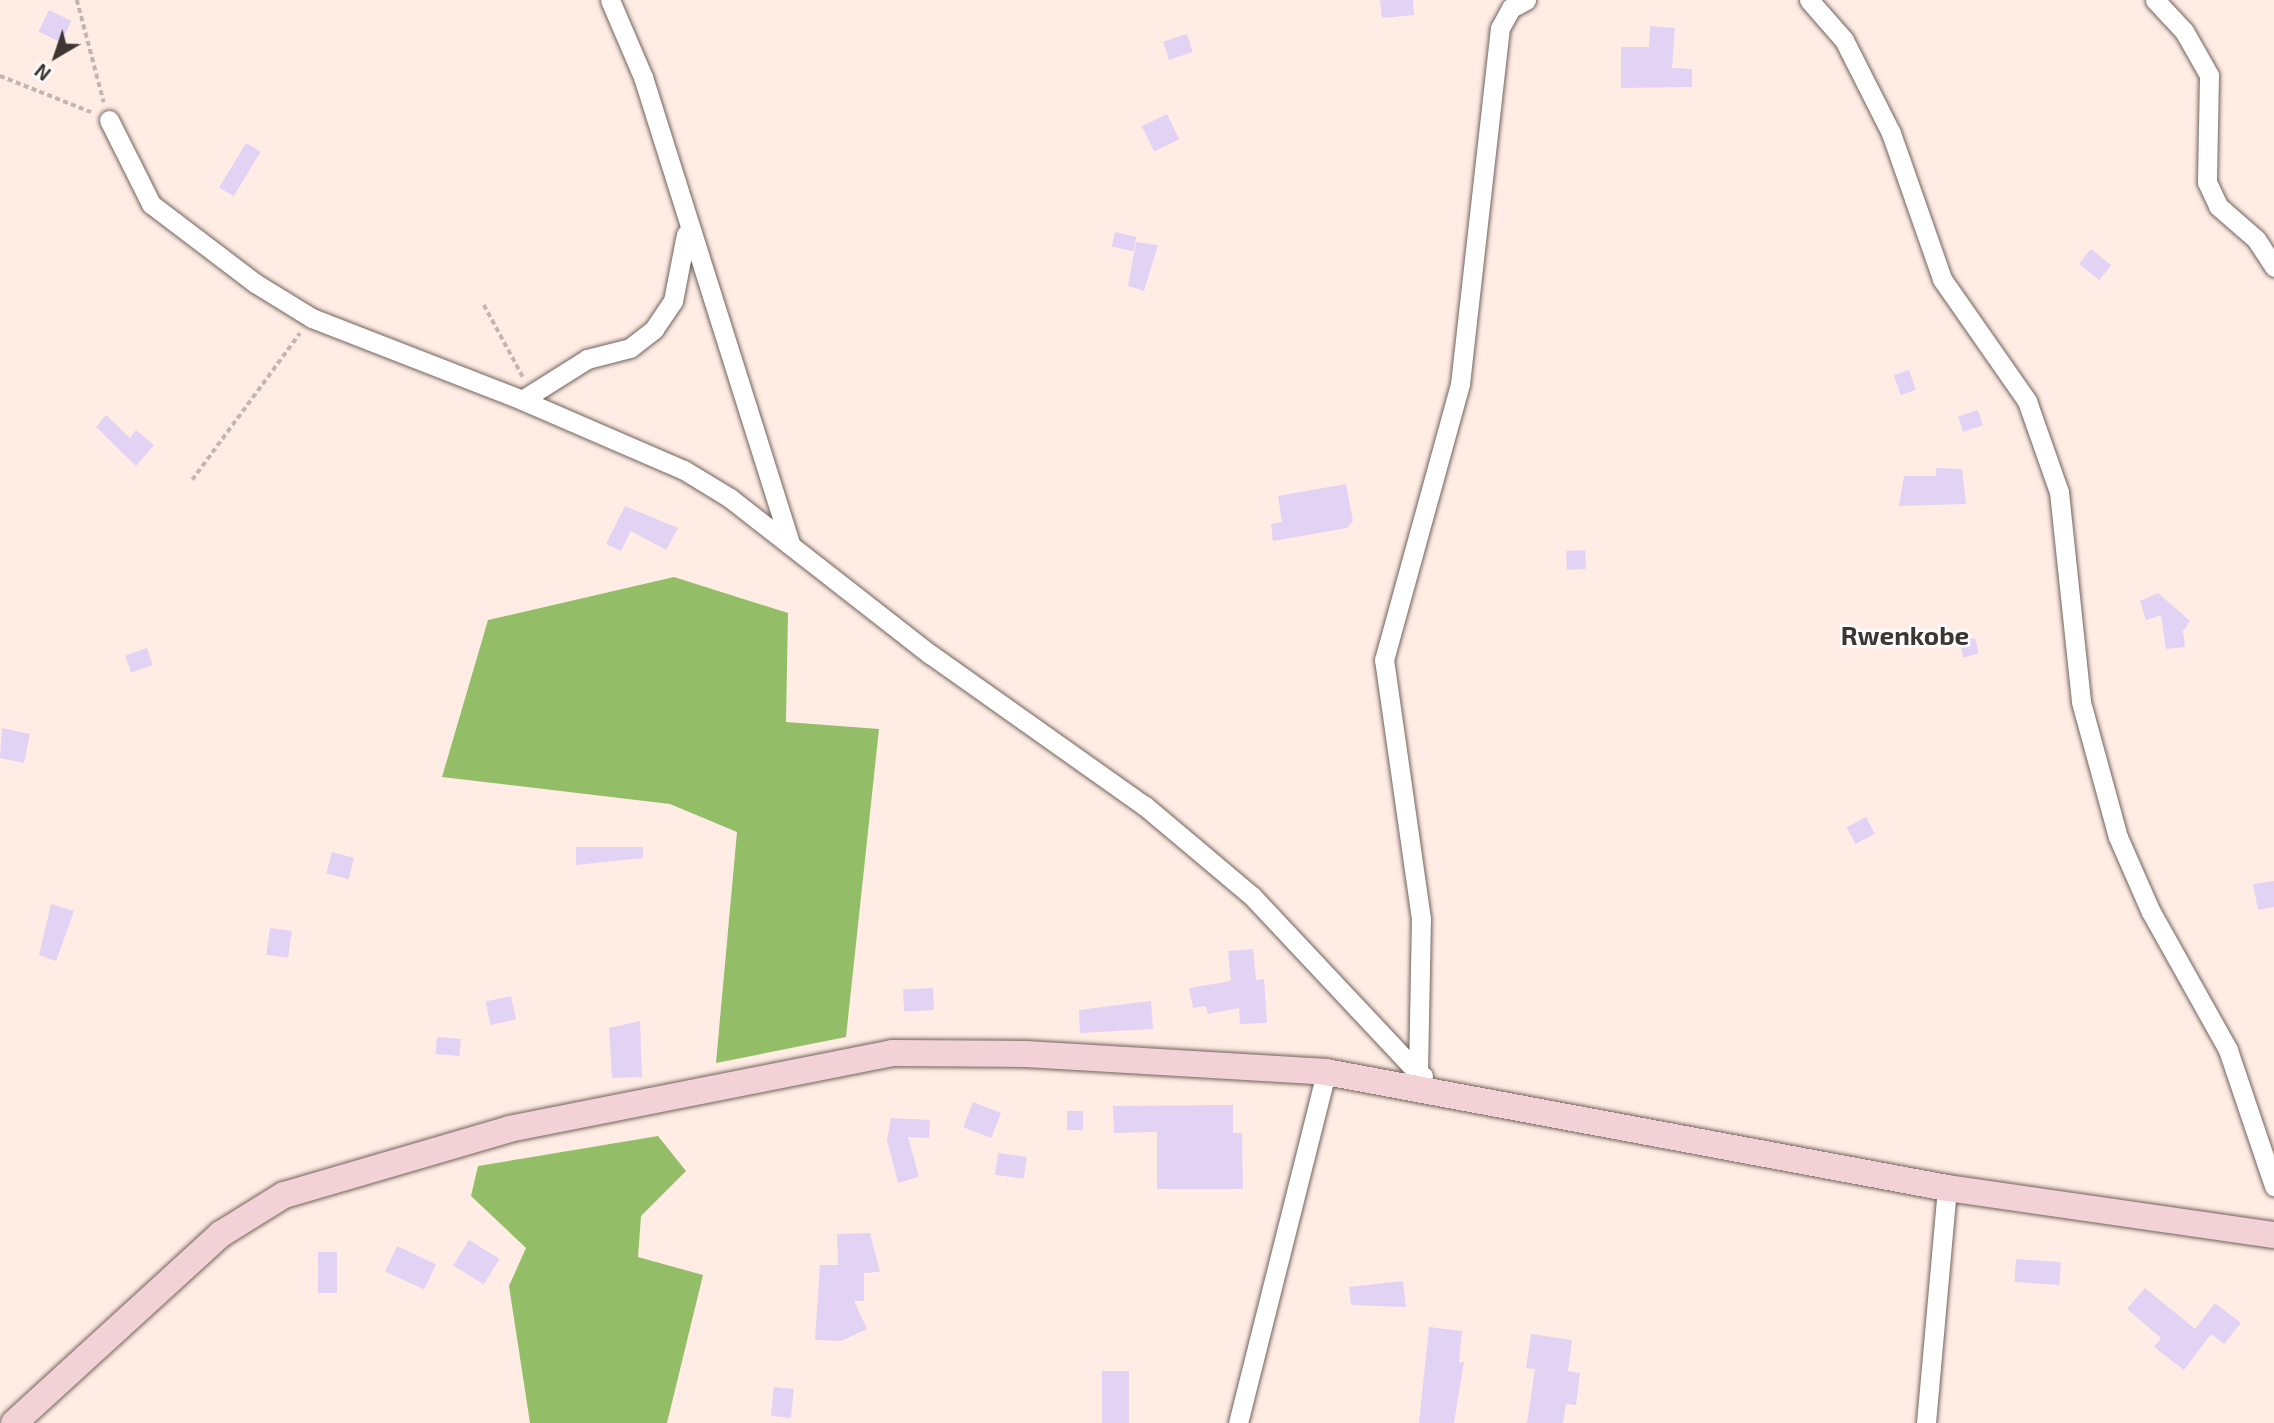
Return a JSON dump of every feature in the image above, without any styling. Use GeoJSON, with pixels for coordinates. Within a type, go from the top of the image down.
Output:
{"type":"FeatureCollection","features":[{"type":"Feature","properties":{"kind":"street"},"geometry":{"type":"LineString","coordinates":[[610,0],[643,77],[687,230],[790,543]]}},
{"type":"Feature","properties":{"kind":"street"},"geometry":{"type":"LineString","coordinates":[[1418,1073],[1421,919],[1384,660],[1460,384],[1500,28],[1511,8],[1526,0]]}},
{"type":"Feature","properties":{"kind":"street"},"geometry":{"type":"LineString","coordinates":[[1809,0],[1844,40],[1891,133],[1942,279],[2027,401],[2059,492],[2081,702],[2118,837],[2151,912],[2228,1050],[2274,1186]]}},
{"type":"Feature","properties":{"kind":"street"},"geometry":{"type":"LineString","coordinates":[[2155,0],[2184,31],[2209,75],[2207,182],[2218,206],[2256,239],[2274,267]]}},
{"type":"Feature","properties":{"kind":"street"},"geometry":{"type":"LineString","coordinates":[[109,120],[151,204],[217,257],[312,318],[527,397],[706,481],[790,543],[930,654],[1145,806],[1252,896],[1418,1073],[1444,1091]]}},
{"type":"Feature","properties":{"kind":"street"},"geometry":{"type":"LineString","coordinates":[[527,397],[587,359],[631,348],[654,329],[673,301],[687,230]]}},
{"type":"Feature","properties":{"kind":"street"},"geometry":{"type":"LineString","coordinates":[[14,1423],[248,1214],[310,1185],[509,1129],[892,1053],[1026,1054],[1326,1072],[1444,1091],[1947,1188],[2274,1235]]}},
{"type":"Feature","properties":{"kind":"street"},"geometry":{"type":"LineString","coordinates":[[1238,1423],[1326,1072]]}},
{"type":"Feature","properties":{"kind":"street"},"geometry":{"type":"LineString","coordinates":[[1926,1423],[1947,1188]]}},
{"type":"Feature","properties":{"kind":"path"},"geometry":{"type":"LineString","coordinates":[[77,0],[109,120]]}},
{"type":"Feature","properties":{"kind":"path"},"geometry":{"type":"LineString","coordinates":[[0,76],[109,120]]}},
{"type":"Feature","properties":{"kind":"path"},"geometry":{"type":"LineString","coordinates":[[485,305],[527,397]]}},
{"type":"Feature","properties":{"kind":"path"},"geometry":{"type":"LineString","coordinates":[[192,480],[312,318]]}},
{"type":"Feature","properties":{"kind":"green space"},"geometry":{"type":"Polygon","coordinates":[[[674,577],[788,613],[786,722],[879,729],[846,1037],[716,1063],[737,832],[670,804],[442,777],[488,620],[674,577]]]}},
{"type":"Feature","properties":{"kind":"green space"},"geometry":{"type":"Polygon","coordinates":[[[658,1136],[686,1171],[641,1216],[638,1257],[703,1275],[667,1423],[530,1423],[509,1286],[526,1248],[471,1196],[478,1166],[658,1136]]]}},
{"type":"Feature","properties":{"kind":"building"},"geometry":{"type":"Polygon","coordinates":[[[1380,0],[1413,0],[1414,15],[1382,18],[1380,0]]]}},
{"type":"Feature","properties":{"kind":"building"},"geometry":{"type":"Polygon","coordinates":[[[49,10],[71,21],[61,43],[38,32],[49,10]]]}},
{"type":"Feature","properties":{"kind":"building"},"geometry":{"type":"Polygon","coordinates":[[[1650,26],[1675,28],[1672,68],[1692,69],[1692,87],[1621,88],[1621,47],[1649,47],[1650,26]]]}},
{"type":"Feature","properties":{"kind":"building"},"geometry":{"type":"Polygon","coordinates":[[[1187,34],[1193,52],[1169,60],[1163,42],[1187,34]]]}},
{"type":"Feature","properties":{"kind":"building"},"geometry":{"type":"Polygon","coordinates":[[[1167,114],[1179,139],[1154,151],[1142,126],[1167,114]]]}},
{"type":"Feature","properties":{"kind":"building"},"geometry":{"type":"Polygon","coordinates":[[[246,143],[261,152],[234,196],[219,188],[246,143]]]}},
{"type":"Feature","properties":{"kind":"building"},"geometry":{"type":"Polygon","coordinates":[[[1115,232],[1136,237],[1133,252],[1112,247],[1115,232]]]}},
{"type":"Feature","properties":{"kind":"building"},"geometry":{"type":"Polygon","coordinates":[[[1136,242],[1158,245],[1144,291],[1128,286],[1136,242]]]}},
{"type":"Feature","properties":{"kind":"building"},"geometry":{"type":"Polygon","coordinates":[[[2091,249],[2111,265],[2099,280],[2079,264],[2091,249]]]}},
{"type":"Feature","properties":{"kind":"building"},"geometry":{"type":"Polygon","coordinates":[[[1909,370],[1916,390],[1901,395],[1894,375],[1909,370]]]}},
{"type":"Feature","properties":{"kind":"building"},"geometry":{"type":"Polygon","coordinates":[[[1978,410],[1983,425],[1963,432],[1958,416],[1978,410]]]}},
{"type":"Feature","properties":{"kind":"building"},"geometry":{"type":"Polygon","coordinates":[[[106,415],[130,438],[136,430],[154,445],[136,466],[96,427],[106,415]]]}},
{"type":"Feature","properties":{"kind":"building"},"geometry":{"type":"Polygon","coordinates":[[[1936,468],[1962,469],[1966,504],[1899,506],[1904,476],[1936,476],[1936,468]]]}},
{"type":"Feature","properties":{"kind":"building"},"geometry":{"type":"Polygon","coordinates":[[[1346,484],[1353,521],[1347,528],[1273,541],[1271,524],[1282,522],[1278,496],[1346,484]]]}},
{"type":"Feature","properties":{"kind":"building"},"geometry":{"type":"Polygon","coordinates":[[[625,506],[678,528],[666,550],[631,531],[621,551],[606,544],[625,506]]]}},
{"type":"Feature","properties":{"kind":"building"},"geometry":{"type":"Polygon","coordinates":[[[1585,550],[1586,569],[1567,570],[1566,551],[1585,550]]]}},
{"type":"Feature","properties":{"kind":"building"},"geometry":{"type":"Polygon","coordinates":[[[2158,593],[2190,621],[2183,631],[2185,647],[2166,649],[2161,615],[2146,620],[2140,601],[2158,593]]]}},
{"type":"Feature","properties":{"kind":"building"},"geometry":{"type":"Polygon","coordinates":[[[1975,638],[1979,654],[1963,657],[1959,642],[1975,638]]]}},
{"type":"Feature","properties":{"kind":"building"},"geometry":{"type":"Polygon","coordinates":[[[147,648],[153,665],[131,673],[125,655],[147,648]]]}},
{"type":"Feature","properties":{"kind":"building"},"geometry":{"type":"Polygon","coordinates":[[[2,728],[30,734],[24,763],[0,758],[2,728]]]}},
{"type":"Feature","properties":{"kind":"building"},"geometry":{"type":"Polygon","coordinates":[[[1866,817],[1875,834],[1855,844],[1847,827],[1866,817]]]}},
{"type":"Feature","properties":{"kind":"building"},"geometry":{"type":"Polygon","coordinates":[[[576,847],[643,847],[643,858],[576,865],[576,847]]]}},
{"type":"Feature","properties":{"kind":"building"},"geometry":{"type":"Polygon","coordinates":[[[332,852],[354,858],[349,879],[326,873],[332,852]]]}},
{"type":"Feature","properties":{"kind":"building"},"geometry":{"type":"Polygon","coordinates":[[[2274,881],[2274,907],[2258,910],[2253,884],[2274,881]]]}},
{"type":"Feature","properties":{"kind":"building"},"geometry":{"type":"Polygon","coordinates":[[[51,904],[74,911],[56,961],[39,955],[51,904]]]}},
{"type":"Feature","properties":{"kind":"building"},"geometry":{"type":"Polygon","coordinates":[[[270,928],[292,931],[288,958],[266,955],[270,928]]]}},
{"type":"Feature","properties":{"kind":"building"},"geometry":{"type":"Polygon","coordinates":[[[1253,949],[1256,980],[1264,979],[1267,1023],[1240,1024],[1239,1008],[1208,1014],[1206,1006],[1193,1008],[1189,988],[1231,981],[1228,951],[1253,949]]]}},
{"type":"Feature","properties":{"kind":"building"},"geometry":{"type":"Polygon","coordinates":[[[933,988],[934,1010],[904,1012],[903,990],[933,988]]]}},
{"type":"Feature","properties":{"kind":"building"},"geometry":{"type":"Polygon","coordinates":[[[511,996],[516,1019],[491,1025],[486,1001],[511,996]]]}},
{"type":"Feature","properties":{"kind":"building"},"geometry":{"type":"Polygon","coordinates":[[[1151,1001],[1153,1029],[1080,1033],[1079,1010],[1151,1001]]]}},
{"type":"Feature","properties":{"kind":"building"},"geometry":{"type":"Polygon","coordinates":[[[640,1021],[642,1077],[612,1078],[609,1028],[640,1021]]]}},
{"type":"Feature","properties":{"kind":"building"},"geometry":{"type":"Polygon","coordinates":[[[437,1037],[461,1039],[459,1056],[436,1054],[437,1037]]]}},
{"type":"Feature","properties":{"kind":"building"},"geometry":{"type":"Polygon","coordinates":[[[973,1102],[1001,1113],[991,1138],[963,1127],[973,1102]]]}},
{"type":"Feature","properties":{"kind":"building"},"geometry":{"type":"Polygon","coordinates":[[[1233,1105],[1233,1133],[1242,1133],[1243,1189],[1157,1189],[1157,1132],[1114,1133],[1113,1106],[1233,1105]]]}},
{"type":"Feature","properties":{"kind":"building"},"geometry":{"type":"Polygon","coordinates":[[[1067,1111],[1083,1111],[1083,1130],[1067,1130],[1067,1111]]]}},
{"type":"Feature","properties":{"kind":"building"},"geometry":{"type":"Polygon","coordinates":[[[891,1118],[930,1120],[929,1138],[908,1137],[919,1177],[898,1183],[887,1140],[891,1118]]]}},
{"type":"Feature","properties":{"kind":"building"},"geometry":{"type":"Polygon","coordinates":[[[998,1153],[1027,1157],[1024,1179],[995,1175],[998,1153]]]}},
{"type":"Feature","properties":{"kind":"building"},"geometry":{"type":"Polygon","coordinates":[[[870,1233],[880,1272],[864,1273],[864,1301],[854,1301],[867,1329],[841,1341],[815,1340],[820,1265],[838,1265],[837,1234],[870,1233]]]}},
{"type":"Feature","properties":{"kind":"building"},"geometry":{"type":"Polygon","coordinates":[[[469,1240],[500,1259],[484,1285],[453,1265],[469,1240]]]}},
{"type":"Feature","properties":{"kind":"building"},"geometry":{"type":"Polygon","coordinates":[[[397,1246],[436,1264],[424,1290],[385,1271],[397,1246]]]}},
{"type":"Feature","properties":{"kind":"building"},"geometry":{"type":"Polygon","coordinates":[[[318,1252],[337,1252],[337,1293],[318,1293],[318,1252]]]}},
{"type":"Feature","properties":{"kind":"building"},"geometry":{"type":"Polygon","coordinates":[[[2016,1259],[2061,1262],[2059,1285],[2014,1282],[2016,1259]]]}},
{"type":"Feature","properties":{"kind":"building"},"geometry":{"type":"Polygon","coordinates":[[[1403,1281],[1406,1307],[1351,1305],[1349,1287],[1403,1281]]]}},
{"type":"Feature","properties":{"kind":"building"},"geometry":{"type":"Polygon","coordinates":[[[2145,1288],[2195,1329],[2215,1303],[2241,1323],[2224,1344],[2211,1334],[2184,1370],[2154,1347],[2161,1338],[2127,1309],[2145,1288]]]}},
{"type":"Feature","properties":{"kind":"building"},"geometry":{"type":"Polygon","coordinates":[[[1429,1327],[1462,1331],[1459,1362],[1464,1362],[1454,1423],[1419,1423],[1429,1327]]]}},
{"type":"Feature","properties":{"kind":"building"},"geometry":{"type":"Polygon","coordinates":[[[1531,1334],[1572,1340],[1568,1371],[1580,1373],[1576,1405],[1566,1404],[1563,1423],[1527,1423],[1535,1369],[1526,1368],[1531,1334]]]}},
{"type":"Feature","properties":{"kind":"building"},"geometry":{"type":"Polygon","coordinates":[[[1102,1371],[1129,1371],[1129,1423],[1102,1423],[1102,1371]]]}},
{"type":"Feature","properties":{"kind":"building"},"geometry":{"type":"Polygon","coordinates":[[[774,1387],[794,1389],[791,1418],[771,1416],[774,1387]]]}},
{"type":"Feature","properties":{"kind":"district","name":"Rwenkobe"},"geometry":{"type":"Point","coordinates":[1905,635]}}]}
